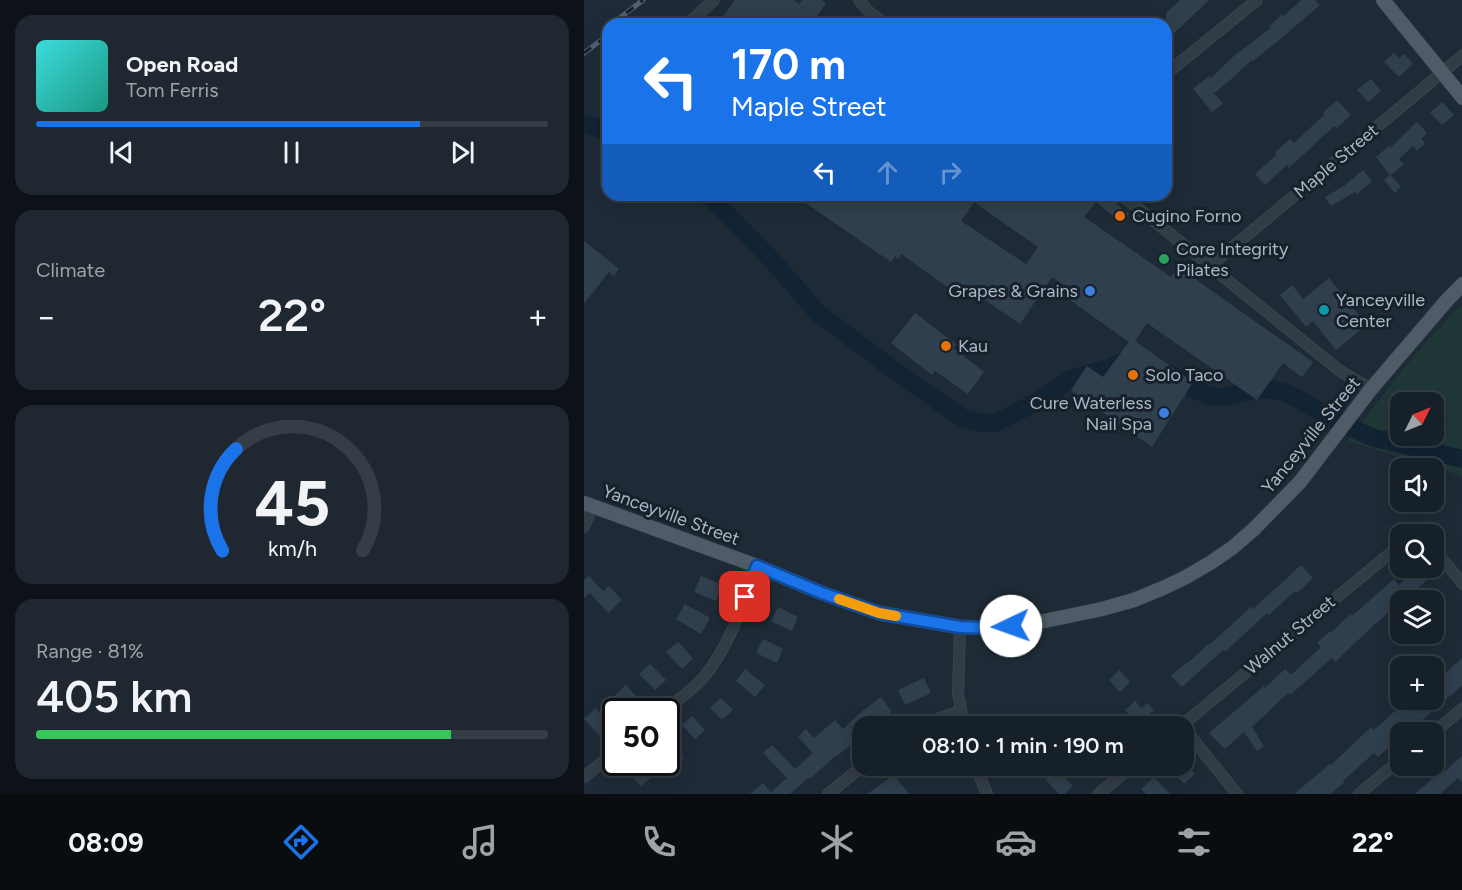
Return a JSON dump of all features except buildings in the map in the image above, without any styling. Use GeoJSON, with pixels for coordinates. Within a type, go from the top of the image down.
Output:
{"type":"FeatureCollection","features":[{"type":"Feature","properties":{"kind":"main road"},"geometry":{"type":"LineString","coordinates":[[1383,0],[1463,98]]}},
{"type":"Feature","properties":{"kind":"main road","name":"Yanceyville Street"},"geometry":{"type":"LineString","coordinates":[[588,504],[879,613],[960,627],[989,628],[1065,618],[1133,600],[1163,588],[1210,563],[1232,548],[1293,490],[1367,395],[1463,284]]}},
{"type":"Feature","properties":{"kind":"street"},"geometry":{"type":"LineString","coordinates":[[694,18],[714,0]]}},
{"type":"Feature","properties":{"kind":"street"},"geometry":{"type":"LineString","coordinates":[[859,0],[877,18]]}},
{"type":"Feature","properties":{"kind":"street"},"geometry":{"type":"LineString","coordinates":[[1172,69],[1257,0]]}},
{"type":"Feature","properties":{"kind":"street","name":"Maple Street"},"geometry":{"type":"LineString","coordinates":[[1210,266],[1463,55]]}},
{"type":"Feature","properties":{"kind":"street"},"geometry":{"type":"LineString","coordinates":[[1129,201],[1367,395]]}},
{"type":"Feature","properties":{"kind":"street"},"geometry":{"type":"LineString","coordinates":[[584,527],[588,504]]}},
{"type":"Feature","properties":{"kind":"street","name":"Walnut Street"},"geometry":{"type":"LineString","coordinates":[[1194,716],[1390,553]]}},
{"type":"Feature","properties":{"kind":"street"},"geometry":{"type":"LineString","coordinates":[[1444,561],[1463,584]]}},
{"type":"Feature","properties":{"kind":"street"},"geometry":{"type":"LineString","coordinates":[[679,698],[702,679],[721,652],[757,566]]}},
{"type":"Feature","properties":{"kind":"street"},"geometry":{"type":"LineString","coordinates":[[960,627],[958,693],[962,716]]}},
{"type":"Feature","properties":{"kind":"street"},"geometry":{"type":"LineString","coordinates":[[1444,724],[1463,708]]}},
{"type":"Feature","properties":{"kind":"street"},"geometry":{"type":"LineString","coordinates":[[946,716],[961,711]]}},
{"type":"Feature","properties":{"kind":"street"},"geometry":{"type":"LineString","coordinates":[[1194,741],[1237,794]]}},
{"type":"Feature","properties":{"kind":"street"},"geometry":{"type":"LineString","coordinates":[[584,777],[602,762]]}},
{"type":"Feature","properties":{"kind":"street"},"geometry":{"type":"LineString","coordinates":[[1359,794],[1390,768]]}},
{"type":"Feature","properties":{"kind":"street"},"geometry":{"type":"LineString","coordinates":[[828,794],[852,775]]}},
{"type":"Feature","properties":{"kind":"street"},"geometry":{"type":"LineString","coordinates":[[980,776],[987,794]]}},
{"type":"Feature","properties":{"kind":"street"},"geometry":{"type":"LineString","coordinates":[[1098,794],[1120,776]]}},
{"type":"Feature","properties":{"kind":"green space"},"geometry":{"type":"Polygon","coordinates":[[[1462,305],[1462,476],[1444,470],[1444,458],[1403,458],[1348,441],[1431,337],[1462,305]]]}},
{"type":"Feature","properties":{"kind":"waterway"},"geometry":{"type":"LineString","coordinates":[[584,124],[602,129]]}},
{"type":"Feature","properties":{"kind":"waterway"},"geometry":{"type":"LineString","coordinates":[[714,201],[771,259],[819,314],[964,419],[996,423],[1045,397],[1070,379],[1109,368],[1132,358]]}},
{"type":"Feature","properties":{"kind":"waterway"},"geometry":{"type":"LineString","coordinates":[[1169,373],[1213,397],[1266,389],[1283,392],[1375,438],[1463,459]]}},
{"type":"Feature","properties":{"kind":"railway"},"geometry":{"type":"LineString","coordinates":[[620,18],[643,0]]}},
{"type":"Feature","properties":{"kind":"railway"},"geometry":{"type":"LineString","coordinates":[[584,53],[602,40]]}},
{"type":"Feature","properties":{"kind":"slow traffic"},"geometry":{"type":"LineString","coordinates":[[839,599],[879,613],[896,616]]}},
{"type":"Feature","properties":{"kind":"place","name":"Cugino Forno"},"geometry":{"type":"Point","coordinates":[1120,216]}},
{"type":"Feature","properties":{"kind":"place","name":"Core Integrity Pilates"},"geometry":{"type":"Point","coordinates":[1164,259]}},
{"type":"Feature","properties":{"kind":"place","name":"Grapes & Grains"},"geometry":{"type":"Point","coordinates":[1090,291]}},
{"type":"Feature","properties":{"kind":"place","name":"Yanceyville Center"},"geometry":{"type":"Point","coordinates":[1324,310]}},
{"type":"Feature","properties":{"kind":"place","name":"Kau"},"geometry":{"type":"Point","coordinates":[946,346]}},
{"type":"Feature","properties":{"kind":"place","name":"Solo Taco"},"geometry":{"type":"Point","coordinates":[1133,375]}},
{"type":"Feature","properties":{"kind":"place","name":"Cure Waterless Nail Spa"},"geometry":{"type":"Point","coordinates":[1164,413]}},
{"type":"Feature","properties":{"kind":"route"},"geometry":{"type":"LineString","coordinates":[[745,597],[757,566],[822,593],[879,613],[960,627],[1011,626]]}}]}
